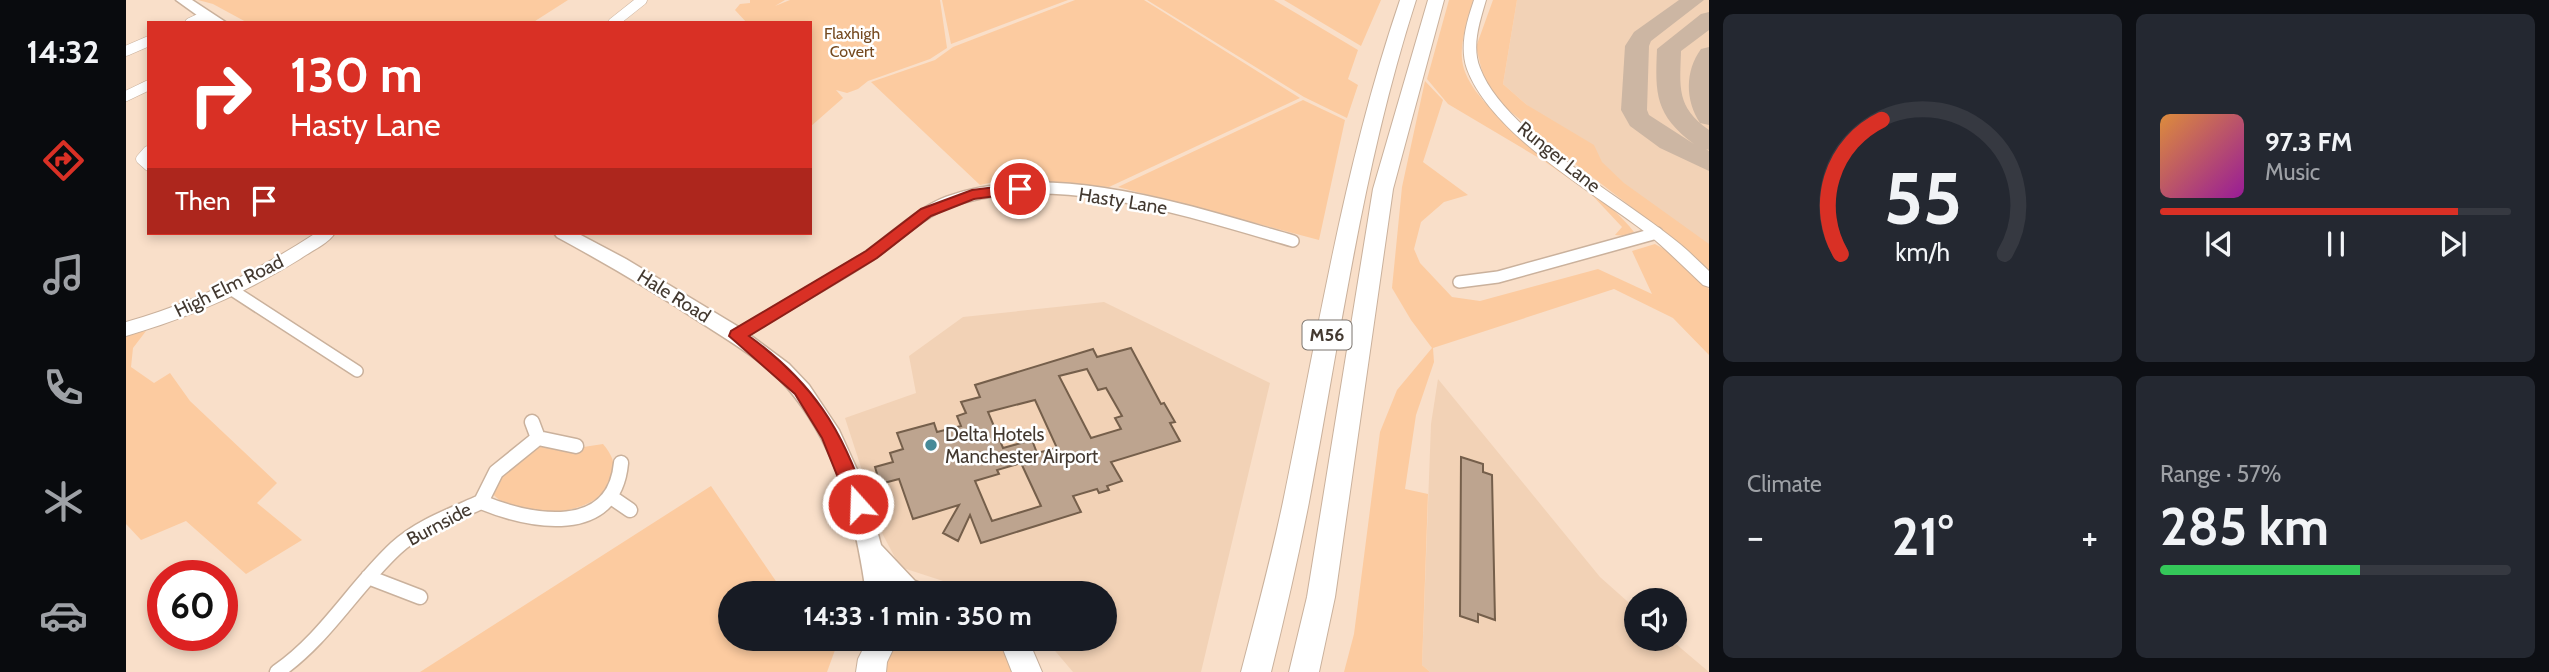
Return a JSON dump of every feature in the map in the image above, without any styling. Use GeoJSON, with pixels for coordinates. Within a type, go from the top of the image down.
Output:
{"type":"FeatureCollection","features":[{"type":"Feature","properties":{"kind":"highway","name":"M56"},"geometry":{"type":"LineString","coordinates":[[1255,672],[1279,582],[1300,484],[1355,183],[1390,50],[1408,0]]}},
{"type":"Feature","properties":{"kind":"highway","name":"M56"},"geometry":{"type":"LineString","coordinates":[[1304,672],[1321,597],[1383,189],[1436,0]]}},
{"type":"Feature","properties":{"kind":"main road"},"geometry":{"type":"LineString","coordinates":[[183,0],[216,21]]}},
{"type":"Feature","properties":{"kind":"main road","name":"Hale Road"},"geometry":{"type":"LineString","coordinates":[[568,235],[674,295],[737,336],[768,358],[800,389],[821,419],[850,480],[873,552],[877,581]]}},
{"type":"Feature","properties":{"kind":"main road","name":"Hale Road"},"geometry":{"type":"LineString","coordinates":[[873,552],[900,581]]}},
{"type":"Feature","properties":{"kind":"street"},"geometry":{"type":"LineString","coordinates":[[615,21],[642,0]]}},
{"type":"Feature","properties":{"kind":"street","name":"Runger Lane"},"geometry":{"type":"LineString","coordinates":[[1480,0],[1469,42],[1474,68],[1484,90],[1536,143],[1657,233],[1709,281]]}},
{"type":"Feature","properties":{"kind":"street"},"geometry":{"type":"LineString","coordinates":[[194,21],[205,16]]}},
{"type":"Feature","properties":{"kind":"street"},"geometry":{"type":"LineString","coordinates":[[126,51],[147,42]]}},
{"type":"Feature","properties":{"kind":"street"},"geometry":{"type":"LineString","coordinates":[[126,96],[147,86]]}},
{"type":"Feature","properties":{"kind":"street","name":"Hasty Lane"},"geometry":{"type":"LineString","coordinates":[[737,336],[872,254],[926,213],[950,202],[982,193],[1020,189],[1131,199],[1293,241]]}},
{"type":"Feature","properties":{"kind":"street"},"geometry":{"type":"LineString","coordinates":[[1459,282],[1498,277],[1657,233]]}},
{"type":"Feature","properties":{"kind":"street","name":"High Elm Road"},"geometry":{"type":"LineString","coordinates":[[126,328],[158,321],[232,290],[324,235]]}},
{"type":"Feature","properties":{"kind":"street"},"geometry":{"type":"LineString","coordinates":[[232,290],[356,371]]}},
{"type":"Feature","properties":{"kind":"street"},"geometry":{"type":"LineString","coordinates":[[532,422],[538,438],[576,446]]}},
{"type":"Feature","properties":{"kind":"street","name":"Burnside"},"geometry":{"type":"LineString","coordinates":[[277,672],[320,639],[368,577],[398,545],[481,502],[492,473],[512,455],[538,438]]}},
{"type":"Feature","properties":{"kind":"street"},"geometry":{"type":"LineString","coordinates":[[621,463],[620,477],[611,497],[631,510]]}},
{"type":"Feature","properties":{"kind":"street","name":"Burnside"},"geometry":{"type":"LineString","coordinates":[[481,502],[516,516],[544,520],[589,511],[611,497]]}},
{"type":"Feature","properties":{"kind":"street"},"geometry":{"type":"LineString","coordinates":[[368,577],[420,597]]}},
{"type":"Feature","properties":{"kind":"shaded area"},"geometry":{"type":"Polygon","coordinates":[[[1517,0],[1709,0],[1709,250],[1586,157],[1503,84],[1517,0]]]}},
{"type":"Feature","properties":{"kind":"shaded area"},"geometry":{"type":"Polygon","coordinates":[[[1104,302],[1270,383],[1201,672],[1073,672],[1055,651],[1117,651],[1117,581],[943,581],[900,567],[883,535],[845,418],[916,393],[909,356],[963,317],[1104,302]]]}},
{"type":"Feature","properties":{"kind":"shaded area"},"geometry":{"type":"Polygon","coordinates":[[[1438,379],[1600,577],[1624,598],[1624,651],[1684,651],[1709,672],[1430,672],[1422,665],[1431,424],[1438,379]]]}},
{"type":"Feature","properties":{"kind":"green space"},"geometry":{"type":"Polygon","coordinates":[[[198,0],[568,0],[535,21],[244,21],[213,4],[198,0]]]}},
{"type":"Feature","properties":{"kind":"green space","name":"Flaxhigh Covert"},"geometry":{"type":"Polygon","coordinates":[[[750,0],[785,0],[775,6],[790,0],[940,0],[947,48],[930,59],[868,81],[858,89],[847,93],[836,90],[843,98],[812,125],[812,21],[745,21],[735,10],[740,4],[750,3],[750,0]]]}},
{"type":"Feature","properties":{"kind":"green space"},"geometry":{"type":"Polygon","coordinates":[[[942,0],[1068,0],[951,44],[942,0]]]}},
{"type":"Feature","properties":{"kind":"green space"},"geometry":{"type":"Polygon","coordinates":[[[1075,0],[1144,0],[1300,98],[1109,187],[998,181],[980,185],[871,82],[935,60],[953,47],[1075,0]]]}},
{"type":"Feature","properties":{"kind":"green space"},"geometry":{"type":"Polygon","coordinates":[[[1147,0],[1274,0],[1358,50],[1348,79],[1358,85],[1347,118],[1304,97],[1147,0]]]}},
{"type":"Feature","properties":{"kind":"green space"},"geometry":{"type":"Polygon","coordinates":[[[1284,0],[1381,0],[1361,46],[1284,0]]]}},
{"type":"Feature","properties":{"kind":"green space"},"geometry":{"type":"Polygon","coordinates":[[[1449,0],[1473,0],[1464,34],[1462,61],[1475,89],[1492,110],[1515,131],[1593,193],[1634,232],[1626,236],[1615,235],[1622,227],[1591,194],[1544,161],[1448,104],[1427,79],[1449,0]]]}},
{"type":"Feature","properties":{"kind":"green space"},"geometry":{"type":"Polygon","coordinates":[[[1493,0],[1517,0],[1503,84],[1527,105],[1594,145],[1602,162],[1624,183],[1709,244],[1709,271],[1690,252],[1499,102],[1484,79],[1476,47],[1493,0]]]}},
{"type":"Feature","properties":{"kind":"green space"},"geometry":{"type":"Polygon","coordinates":[[[1425,81],[1443,100],[1423,162],[1468,195],[1444,202],[1421,222],[1414,249],[1420,263],[1452,297],[1480,301],[1598,269],[1652,294],[1632,251],[1655,244],[1671,253],[1709,289],[1709,355],[1673,318],[1614,289],[1433,348],[1434,362],[1416,415],[1405,489],[1428,494],[1422,665],[1430,672],[1344,672],[1354,634],[1380,432],[1397,390],[1432,348],[1392,288],[1402,187],[1425,81]]]}},
{"type":"Feature","properties":{"kind":"green space"},"geometry":{"type":"Polygon","coordinates":[[[1303,100],[1345,120],[1319,240],[1118,187],[1303,100]]]}},
{"type":"Feature","properties":{"kind":"green space"},"geometry":{"type":"Polygon","coordinates":[[[146,331],[133,348],[131,367],[154,383],[170,373],[190,401],[277,483],[257,503],[302,540],[246,574],[238,567],[238,560],[230,560],[186,521],[141,540],[126,524],[126,335],[146,331]]]}},
{"type":"Feature","properties":{"kind":"green space"},"geometry":{"type":"Polygon","coordinates":[[[603,444],[614,465],[612,483],[599,497],[580,507],[556,512],[532,512],[509,506],[492,493],[494,482],[534,447],[544,445],[564,450],[603,444]]]}},
{"type":"Feature","properties":{"kind":"green space"},"geometry":{"type":"Polygon","coordinates":[[[711,486],[776,581],[718,581],[718,651],[835,651],[827,672],[420,672],[711,486]]]}},
{"type":"Feature","properties":{"kind":"green space"},"geometry":{"type":"Polygon","coordinates":[[[891,651],[1010,651],[1018,672],[883,672],[891,651]]]}},
{"type":"Feature","properties":{"kind":"building","name":"Delta Hotels Manchester Airport"},"geometry":{"type":"Polygon","coordinates":[[[1131,348],[1161,404],[1164,403],[1175,422],[1170,423],[1180,441],[1111,462],[1122,481],[1107,486],[1109,490],[1099,493],[1097,489],[1073,496],[1081,512],[981,543],[970,515],[958,541],[943,533],[959,505],[913,519],[899,479],[880,484],[875,467],[893,462],[890,453],[903,449],[897,433],[934,423],[937,432],[961,426],[957,416],[966,413],[961,402],[980,397],[975,385],[1093,349],[1097,357],[1131,348]],[[1087,369],[1059,376],[1091,438],[1121,429],[1115,418],[1122,416],[1106,388],[1098,390],[1087,369]],[[1035,400],[988,412],[1003,448],[1032,440],[1037,453],[1057,448],[1035,400]],[[1021,463],[997,470],[999,474],[975,481],[992,521],[1041,506],[1021,463]]]}},
{"type":"Feature","properties":{"kind":"building"},"geometry":{"type":"Polygon","coordinates":[[[1461,457],[1483,464],[1483,472],[1492,475],[1495,620],[1478,614],[1478,622],[1460,616],[1461,457]]]}},
{"type":"Feature","properties":{"kind":"taxiway"},"geometry":{"type":"LineString","coordinates":[[1693,0],[1642,37],[1637,46],[1634,110],[1639,120],[1669,142],[1709,162]]}},
{"type":"Feature","properties":{"kind":"taxiway"},"geometry":{"type":"LineString","coordinates":[[1709,19],[1669,49],[1668,81],[1675,113],[1709,142]]}},
{"type":"Feature","properties":{"kind":"taxiway"},"geometry":{"type":"LineString","coordinates":[[1709,54],[1705,60],[1701,85],[1703,103],[1709,117]]}},
{"type":"Feature","properties":{"kind":"place","name":"Delta Hotels Manchester Airport"},"geometry":{"type":"Point","coordinates":[931,445]}},
{"type":"Feature","properties":{"kind":"route"},"geometry":{"type":"LineString","coordinates":[[858,504],[829,433],[815,409],[800,389],[768,358],[737,336],[872,254],[926,213],[972,195],[1020,189]]}}]}
